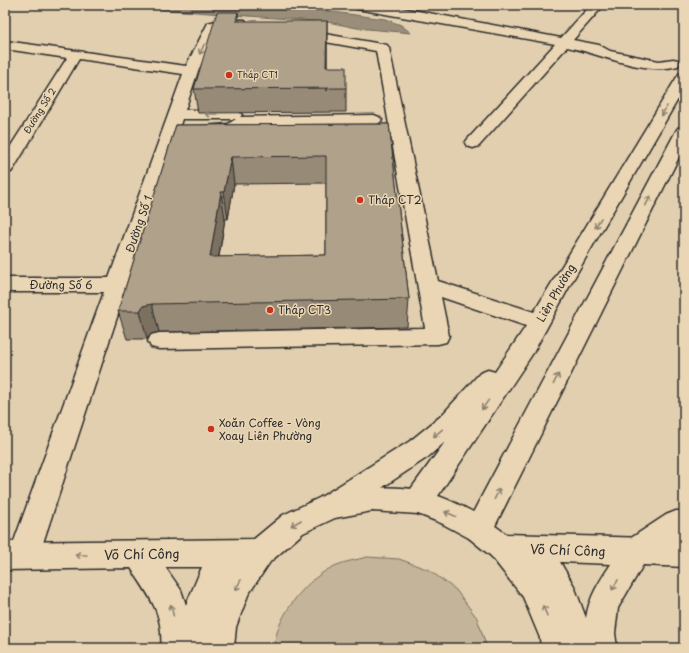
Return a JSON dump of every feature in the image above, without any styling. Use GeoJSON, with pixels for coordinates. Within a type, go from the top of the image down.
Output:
{"type":"FeatureCollection","features":[{"type":"Feature","properties":{"kind":"main road"},"geometry":{"type":"LineString","coordinates":[[357,5],[391,7],[594,48],[606,54],[680,68]]}},
{"type":"Feature","properties":{"kind":"main road"},"geometry":{"type":"LineString","coordinates":[[473,143],[564,42],[593,6]]}},
{"type":"Feature","properties":{"kind":"main road","name":"Đường Số 1"},"geometry":{"type":"LineString","coordinates":[[11,552],[181,126],[192,71],[212,26],[234,23],[261,26]]}},
{"type":"Feature","properties":{"kind":"main road"},"geometry":{"type":"LineString","coordinates":[[159,341],[438,336],[382,48],[283,30]]}},
{"type":"Feature","properties":{"kind":"main road"},"geometry":{"type":"LineString","coordinates":[[5,45],[192,71]]}},
{"type":"Feature","properties":{"kind":"main road","name":"Đường Số 2"},"geometry":{"type":"LineString","coordinates":[[5,168],[75,55]]}},
{"type":"Feature","properties":{"kind":"main road","name":"Liên Phường"},"geometry":{"type":"LineString","coordinates":[[418,502],[525,347],[680,68]]}},
{"type":"Feature","properties":{"kind":"main road"},"geometry":{"type":"LineString","coordinates":[[181,126],[233,114],[244,121]]}},
{"type":"Feature","properties":{"kind":"main road"},"geometry":{"type":"LineString","coordinates":[[181,126],[231,129],[244,121],[374,120]]}},
{"type":"Feature","properties":{"kind":"main road"},"geometry":{"type":"LineString","coordinates":[[490,538],[684,131]]}},
{"type":"Feature","properties":{"kind":"main road","name":"Đường Số 6"},"geometry":{"type":"LineString","coordinates":[[5,285],[118,285]]}},
{"type":"Feature","properties":{"kind":"main road"},"geometry":{"type":"LineString","coordinates":[[428,285],[539,322]]}},
{"type":"Feature","properties":{"kind":"main road"},"geometry":{"type":"LineString","coordinates":[[218,648],[220,627],[236,586],[260,552],[293,524],[331,506],[420,449],[450,423],[504,360],[525,347]]}},
{"type":"Feature","properties":{"kind":"main road"},"geometry":{"type":"LineString","coordinates":[[331,506],[372,499],[418,502],[451,514],[490,538],[534,587],[556,638],[557,648]]}},
{"type":"Feature","properties":{"kind":"main road"},"geometry":{"type":"LineString","coordinates":[[601,648],[599,633],[603,604],[635,552],[676,524],[684,524]]}},
{"type":"Feature","properties":{"kind":"main road","name":"Võ Chí Công"},"geometry":{"type":"LineString","coordinates":[[490,538],[537,548],[684,553]]}},
{"type":"Feature","properties":{"kind":"main road"},"geometry":{"type":"LineString","coordinates":[[537,548],[563,597],[580,648]]}},
{"type":"Feature","properties":{"kind":"main road","name":"Võ Chí Công"},"geometry":{"type":"LineString","coordinates":[[11,552],[139,555],[260,552]]}},
{"type":"Feature","properties":{"kind":"main road"},"geometry":{"type":"LineString","coordinates":[[191,648],[202,602],[223,552]]}},
{"type":"Feature","properties":{"kind":"main road"},"geometry":{"type":"LineString","coordinates":[[139,555],[170,601],[178,634],[177,648]]}},
{"type":"Feature","properties":{"kind":"shaded area"},"geometry":{"type":"Polygon","coordinates":[[[103,5],[281,5],[385,19],[401,25],[411,33],[357,28],[328,22],[103,5]]]}},
{"type":"Feature","properties":{"kind":"shaded area"},"geometry":{"type":"Polygon","coordinates":[[[367,557],[399,559],[429,570],[456,590],[477,618],[487,648],[274,648],[280,623],[295,599],[304,588],[326,571],[337,565],[367,557]]]}},
{"type":"Feature","properties":{"kind":"building"},"geometry":{"type":"Polygon","coordinates":[[[217,12],[238,12],[236,21],[327,21],[326,67],[346,67],[346,88],[194,89],[217,12]]]}},
{"type":"Feature","properties":{"kind":"building"},"geometry":{"type":"Polygon","coordinates":[[[389,124],[409,299],[152,304],[143,306],[140,311],[118,311],[176,125],[389,124]],[[326,156],[231,157],[224,192],[221,192],[210,257],[326,255],[326,156]]]}},
{"type":"Feature","properties":{"kind":"place","name":"Tháp CT1"},"geometry":{"type":"Point","coordinates":[229,75]}},
{"type":"Feature","properties":{"kind":"place","name":"Tháp CT2"},"geometry":{"type":"Point","coordinates":[360,200]}},
{"type":"Feature","properties":{"kind":"place","name":"Tháp CT3"},"geometry":{"type":"Point","coordinates":[270,310]}},
{"type":"Feature","properties":{"kind":"place","name":"Xoăn Coffee - Vòng Xoay Liên Phường"},"geometry":{"type":"Point","coordinates":[211,429]}}]}
